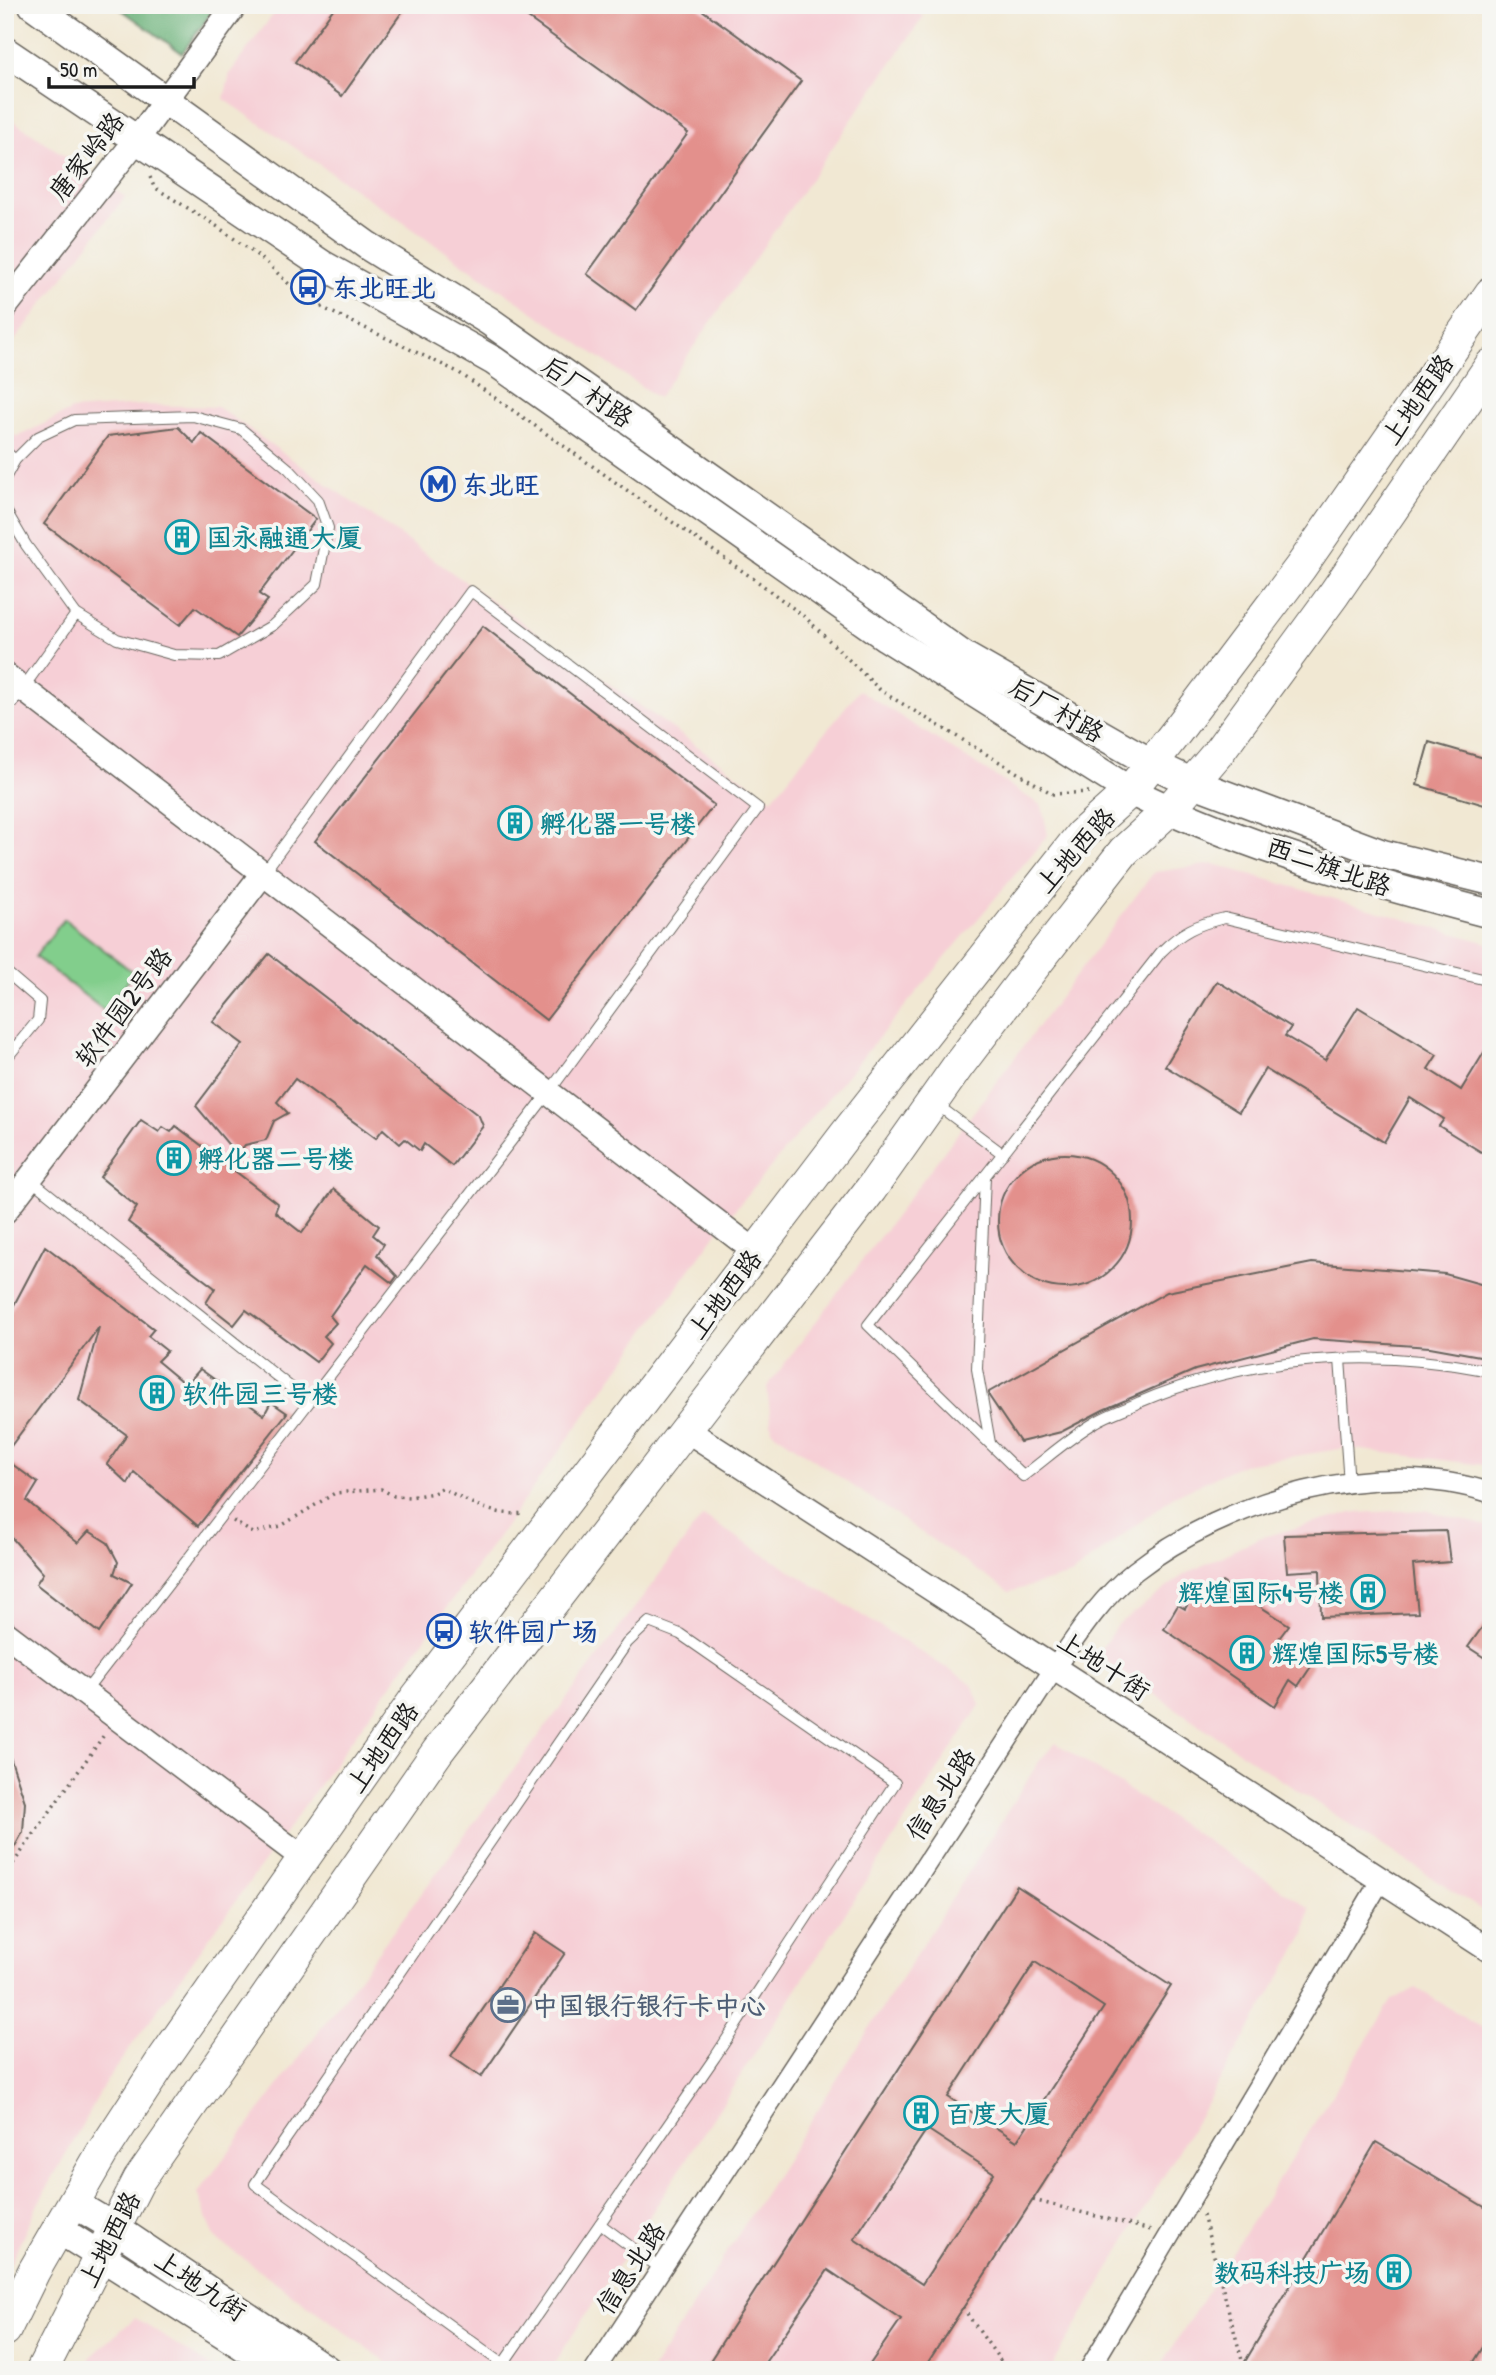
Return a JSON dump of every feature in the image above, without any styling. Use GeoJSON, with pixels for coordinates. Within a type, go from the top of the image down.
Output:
{"type":"FeatureCollection","features":[{"type":"Feature","properties":{"kind":"main road","name":"后厂村路"},"geometry":{"type":"LineString","coordinates":[[33,5],[368,246],[489,321],[964,656],[1151,763],[1191,782]]}},
{"type":"Feature","properties":{"kind":"main road","name":"后厂村路"},"geometry":{"type":"LineString","coordinates":[[5,51],[323,265],[494,361],[886,637],[1130,791],[1169,810]]}},
{"type":"Feature","properties":{"kind":"main road","name":"上地西路"},"geometry":{"type":"LineString","coordinates":[[5,2330],[66,2216],[162,2061],[425,1687],[756,1252],[1081,835],[1130,791],[1300,568],[1491,293]]}},
{"type":"Feature","properties":{"kind":"main road","name":"上地西路"},"geometry":{"type":"LineString","coordinates":[[42,2370],[139,2180],[438,1751],[871,1189],[933,1101],[1124,852],[1169,810],[1217,754],[1334,594],[1491,365]]}},
{"type":"Feature","properties":{"kind":"main road","name":"西二旗北路"},"geometry":{"type":"LineString","coordinates":[[1191,782],[1383,854],[1491,881]]}},
{"type":"Feature","properties":{"kind":"main road","name":"西二旗北路"},"geometry":{"type":"LineString","coordinates":[[1169,810],[1374,884],[1491,914]]}},
{"type":"Feature","properties":{"kind":"main road"},"geometry":{"type":"LineString","coordinates":[[66,2216],[108,2241]]}},
{"type":"Feature","properties":{"kind":"main road","name":"上地九街"},"geometry":{"type":"LineString","coordinates":[[108,2241],[281,2370]]}},
{"type":"Feature","properties":{"kind":"main road","name":"上地九街"},"geometry":{"type":"LineString","coordinates":[[108,2241],[327,2370]]}},
{"type":"Feature","properties":{"kind":"street","name":"唐家岭路"},"geometry":{"type":"LineString","coordinates":[[5,307],[138,138],[234,5]]}},
{"type":"Feature","properties":{"kind":"street"},"geometry":{"type":"LineString","coordinates":[[14,682],[756,1252]]}},
{"type":"Feature","properties":{"kind":"street","name":"软件园2号路"},"geometry":{"type":"LineString","coordinates":[[5,1211],[264,872]]}},
{"type":"Feature","properties":{"kind":"street","name":"上地十街"},"geometry":{"type":"LineString","coordinates":[[685,1429],[1491,1951]]}},
{"type":"Feature","properties":{"kind":"street","name":"信息北路"},"geometry":{"type":"LineString","coordinates":[[595,2370],[1054,1669],[1102,1602],[1135,1571],[1191,1535],[1250,1507],[1300,1492],[1393,1479],[1427,1481],[1491,1493]]}},
{"type":"Feature","properties":{"kind":"street"},"geometry":{"type":"LineString","coordinates":[[5,1633],[303,1858]]}},
{"type":"Feature","properties":{"kind":"street"},"geometry":{"type":"LineString","coordinates":[[1089,2370],[1381,1880]]}},
{"type":"Feature","properties":{"kind":"lane"},"geometry":{"type":"LineString","coordinates":[[5,478],[15,460],[38,437],[74,420],[193,416],[241,429],[289,469],[318,500],[328,528],[317,584],[274,625],[219,656],[174,655],[117,639],[76,614],[26,545],[5,509]]}},
{"type":"Feature","properties":{"kind":"lane"},"geometry":{"type":"LineString","coordinates":[[5,451],[15,460]]}},
{"type":"Feature","properties":{"kind":"lane"},"geometry":{"type":"LineString","coordinates":[[85,1692],[549,1092],[758,808],[471,591],[264,872]]}},
{"type":"Feature","properties":{"kind":"lane"},"geometry":{"type":"LineString","coordinates":[[5,713],[14,682],[76,614]]}},
{"type":"Feature","properties":{"kind":"lane"},"geometry":{"type":"LineString","coordinates":[[1491,981],[1225,918],[1202,923],[1179,933],[1161,951],[869,1325],[1023,1476],[1096,1421],[1167,1391],[1241,1369],[1340,1359],[1393,1358],[1491,1371]]}},
{"type":"Feature","properties":{"kind":"lane"},"geometry":{"type":"LineString","coordinates":[[5,971],[40,1002],[38,1020],[5,1060]]}},
{"type":"Feature","properties":{"kind":"lane"},"geometry":{"type":"LineString","coordinates":[[933,1101],[1003,1154]]}},
{"type":"Feature","properties":{"kind":"lane"},"geometry":{"type":"LineString","coordinates":[[985,1176],[976,1369],[990,1443]]}},
{"type":"Feature","properties":{"kind":"lane"},"geometry":{"type":"LineString","coordinates":[[30,1179],[309,1402]]}},
{"type":"Feature","properties":{"kind":"lane"},"geometry":{"type":"LineString","coordinates":[[1340,1359],[1349,1484]]}},
{"type":"Feature","properties":{"kind":"lane"},"geometry":{"type":"LineString","coordinates":[[649,1622],[680,1634],[895,1783],[806,1922],[600,2224],[503,2364],[255,2184],[627,1643],[649,1622]]}},
{"type":"Feature","properties":{"kind":"lane"},"geometry":{"type":"LineString","coordinates":[[600,2224],[661,2269]]}},
{"type":"Feature","properties":{"kind":"path"},"geometry":{"type":"LineString","coordinates":[[150,175],[154,187],[218,227],[265,261],[295,290],[325,309],[458,372],[761,584],[806,618],[881,691],[1053,794],[1091,792]]}},
{"type":"Feature","properties":{"kind":"path"},"geometry":{"type":"LineString","coordinates":[[223,1513],[253,1533],[281,1526],[335,1493],[381,1489],[394,1496],[410,1497],[442,1489],[478,1507],[501,1514],[531,1512]]}},
{"type":"Feature","properties":{"kind":"path"},"geometry":{"type":"LineString","coordinates":[[5,1875],[117,1716]]}},
{"type":"Feature","properties":{"kind":"path"},"geometry":{"type":"LineString","coordinates":[[1196,2190],[1243,2364]]}},
{"type":"Feature","properties":{"kind":"path"},"geometry":{"type":"LineString","coordinates":[[1033,2200],[1170,2234]]}},
{"type":"Feature","properties":{"kind":"path"},"geometry":{"type":"LineString","coordinates":[[963,2308],[1007,2370]]}},
{"type":"Feature","properties":{"kind":"shaded area"},"geometry":{"type":"Polygon","coordinates":[[[280,5],[908,5],[924,16],[658,398],[224,99],[230,73],[280,5]]]}},
{"type":"Feature","properties":{"kind":"shaded area"},"geometry":{"type":"Polygon","coordinates":[[[5,115],[125,197],[5,353],[5,115]]]}},
{"type":"Feature","properties":{"kind":"shaded area"},"geometry":{"type":"Polygon","coordinates":[[[143,405],[218,407],[772,799],[859,690],[1042,806],[1048,835],[722,1225],[107,2080],[38,2204],[5,2275],[5,429],[17,437],[72,410],[143,405]]]}},
{"type":"Feature","properties":{"kind":"shaded area"},"geometry":{"type":"Polygon","coordinates":[[[1214,864],[1491,944],[1491,1466],[1346,1448],[1243,1464],[1174,1496],[1071,1575],[1009,1592],[772,1431],[767,1387],[1154,872],[1214,864]]]}},
{"type":"Feature","properties":{"kind":"shaded area"},"geometry":{"type":"Polygon","coordinates":[[[1425,1510],[1491,1527],[1491,1916],[1266,1770],[1097,1655],[1117,1625],[1185,1574],[1259,1538],[1352,1513],[1425,1510]]]}},
{"type":"Feature","properties":{"kind":"shaded area"},"geometry":{"type":"Polygon","coordinates":[[[703,1516],[972,1684],[980,1705],[550,2370],[397,2370],[215,2238],[198,2193],[703,1516]]]}},
{"type":"Feature","properties":{"kind":"shaded area"},"geometry":{"type":"Polygon","coordinates":[[[1056,1743],[1310,1908],[1305,1935],[1050,2370],[652,2370],[1040,1760],[1056,1743]]]}},
{"type":"Feature","properties":{"kind":"shaded area"},"geometry":{"type":"Polygon","coordinates":[[[1416,1988],[1491,2033],[1491,2370],[1158,2370],[1392,2000],[1416,1988]]]}},
{"type":"Feature","properties":{"kind":"shaded area"},"geometry":{"type":"Polygon","coordinates":[[[135,2318],[216,2370],[84,2370],[91,2357],[135,2318]]]}},
{"type":"Feature","properties":{"kind":"green space"},"geometry":{"type":"Polygon","coordinates":[[[115,5],[217,5],[182,53],[115,5]]]}},
{"type":"Feature","properties":{"kind":"green space"},"geometry":{"type":"Polygon","coordinates":[[[64,919],[134,973],[105,1011],[35,957],[64,919]]]}},
{"type":"Feature","properties":{"kind":"building"},"geometry":{"type":"Polygon","coordinates":[[[336,5],[407,5],[342,96],[295,62],[336,5]]]}},
{"type":"Feature","properties":{"kind":"building"},"geometry":{"type":"Polygon","coordinates":[[[510,5],[695,5],[801,81],[636,310],[587,274],[688,133],[510,5]]]}},
{"type":"Feature","properties":{"kind":"building","name":"国永融通大厦"},"geometry":{"type":"Polygon","coordinates":[[[178,427],[194,443],[201,433],[316,519],[259,594],[268,600],[237,637],[195,607],[180,625],[44,524],[108,436],[178,427]]]}},
{"type":"Feature","properties":{"kind":"building","name":"孵化器一号楼"},"geometry":{"type":"Polygon","coordinates":[[[483,626],[714,805],[546,1020],[315,841],[483,626]]]}},
{"type":"Feature","properties":{"kind":"building"},"geometry":{"type":"Polygon","coordinates":[[[1429,742],[1491,760],[1491,807],[1417,785],[1429,742]]]}},
{"type":"Feature","properties":{"kind":"building"},"geometry":{"type":"Polygon","coordinates":[[[269,954],[479,1116],[483,1126],[452,1166],[424,1144],[420,1151],[405,1139],[400,1144],[383,1129],[376,1138],[295,1079],[277,1102],[288,1113],[274,1121],[266,1140],[245,1145],[237,1155],[196,1106],[243,1044],[213,1022],[269,954]]]}},
{"type":"Feature","properties":{"kind":"building"},"geometry":{"type":"Polygon","coordinates":[[[1217,981],[1291,1027],[1285,1036],[1325,1060],[1358,1007],[1437,1055],[1428,1069],[1461,1090],[1491,1041],[1491,1158],[1439,1126],[1444,1119],[1410,1098],[1384,1142],[1265,1069],[1239,1112],[1165,1066],[1217,981]]]}},
{"type":"Feature","properties":{"kind":"building"},"geometry":{"type":"Polygon","coordinates":[[[141,1120],[159,1132],[163,1127],[171,1132],[176,1126],[278,1204],[275,1212],[302,1233],[334,1189],[379,1226],[373,1235],[384,1244],[377,1255],[397,1276],[392,1283],[367,1264],[330,1316],[336,1323],[324,1336],[331,1343],[316,1362],[246,1310],[234,1325],[206,1303],[215,1288],[128,1222],[137,1207],[100,1177],[141,1120]]]}},
{"type":"Feature","properties":{"kind":"building"},"geometry":{"type":"Polygon","coordinates":[[[1065,1154],[1091,1159],[1112,1174],[1127,1195],[1132,1221],[1127,1247],[1112,1268],[1091,1283],[1065,1288],[1039,1283],[1018,1268],[1003,1247],[998,1221],[1003,1195],[1018,1174],[1039,1159],[1065,1154]]]}},
{"type":"Feature","properties":{"kind":"building","name":"软件园三号楼"},"geometry":{"type":"Polygon","coordinates":[[[45,1246],[154,1329],[148,1336],[167,1351],[157,1361],[186,1385],[200,1369],[264,1415],[271,1402],[287,1413],[198,1526],[134,1472],[128,1484],[107,1464],[127,1435],[79,1400],[99,1327],[5,1454],[5,1322],[45,1246]]]}},
{"type":"Feature","properties":{"kind":"building"},"geometry":{"type":"Polygon","coordinates":[[[1312,1263],[1445,1274],[1491,1287],[1491,1358],[1430,1347],[1313,1339],[1195,1370],[1103,1410],[1061,1432],[1020,1442],[989,1396],[989,1392],[1167,1292],[1312,1263]]]}},
{"type":"Feature","properties":{"kind":"building"},"geometry":{"type":"Polygon","coordinates":[[[5,1459],[38,1483],[27,1501],[78,1543],[89,1531],[108,1543],[118,1562],[114,1574],[132,1583],[99,1633],[36,1584],[43,1573],[5,1530],[5,1459]]]}},
{"type":"Feature","properties":{"kind":"building","name":"辉煌国际4号楼"},"geometry":{"type":"Polygon","coordinates":[[[1446,1531],[1450,1562],[1413,1565],[1418,1613],[1321,1617],[1320,1570],[1287,1572],[1284,1535],[1446,1531]]]}},
{"type":"Feature","properties":{"kind":"building","name":"辉煌国际5号楼"},"geometry":{"type":"Polygon","coordinates":[[[1222,1582],[1289,1625],[1277,1641],[1312,1665],[1298,1686],[1290,1680],[1275,1706],[1164,1629],[1178,1605],[1185,1609],[1197,1588],[1212,1597],[1222,1582]]]}},
{"type":"Feature","properties":{"kind":"building"},"geometry":{"type":"Polygon","coordinates":[[[1491,1615],[1491,1662],[1468,1647],[1491,1615]]]}},
{"type":"Feature","properties":{"kind":"building"},"geometry":{"type":"Polygon","coordinates":[[[5,1751],[8,1751],[25,1802],[23,1832],[5,1864],[5,1751]]]}},
{"type":"Feature","properties":{"kind":"building","name":"百度大厦"},"geometry":{"type":"Polygon","coordinates":[[[1017,1886],[1171,1986],[923,2370],[866,2370],[901,2319],[828,2270],[760,2370],[704,2370],[1017,1886]],[[1035,1962],[948,2097],[1017,2141],[1104,2007],[1035,1962]],[[927,2129],[854,2239],[922,2284],[994,2173],[927,2129]]]}},
{"type":"Feature","properties":{"kind":"building","name":"中国银行银行卡中心"},"geometry":{"type":"Polygon","coordinates":[[[535,1933],[565,1953],[481,2077],[451,2056],[535,1933]]]}},
{"type":"Feature","properties":{"kind":"building","name":"数码科技广场"},"geometry":{"type":"Polygon","coordinates":[[[1376,2142],[1491,2211],[1491,2334],[1469,2370],[1240,2370],[1376,2142]]]}},
{"type":"Feature","properties":{"kind":"place","name":"东北旺北"},"geometry":{"type":"Point","coordinates":[308,287]}},
{"type":"Feature","properties":{"kind":"place","name":"东北旺"},"geometry":{"type":"Point","coordinates":[438,484]}},
{"type":"Feature","properties":{"kind":"place","name":"国永融通大厦"},"geometry":{"type":"Point","coordinates":[182,537]}},
{"type":"Feature","properties":{"kind":"place","name":"孵化器一号楼"},"geometry":{"type":"Point","coordinates":[515,823]}},
{"type":"Feature","properties":{"kind":"place","name":"孵化器二号楼"},"geometry":{"type":"Point","coordinates":[174,1158]}},
{"type":"Feature","properties":{"kind":"place","name":"软件园三号楼"},"geometry":{"type":"Point","coordinates":[157,1393]}},
{"type":"Feature","properties":{"kind":"place","name":"辉煌国际4号楼"},"geometry":{"type":"Point","coordinates":[1368,1592]}},
{"type":"Feature","properties":{"kind":"place","name":"软件园广场"},"geometry":{"type":"Point","coordinates":[444,1631]}},
{"type":"Feature","properties":{"kind":"place","name":"辉煌国际5号楼"},"geometry":{"type":"Point","coordinates":[1247,1653]}},
{"type":"Feature","properties":{"kind":"place","name":"中国银行银行卡中心"},"geometry":{"type":"Point","coordinates":[508,2005]}},
{"type":"Feature","properties":{"kind":"place","name":"百度大厦"},"geometry":{"type":"Point","coordinates":[921,2113]}},
{"type":"Feature","properties":{"kind":"place","name":"数码科技广场"},"geometry":{"type":"Point","coordinates":[1394,2272]}}]}
